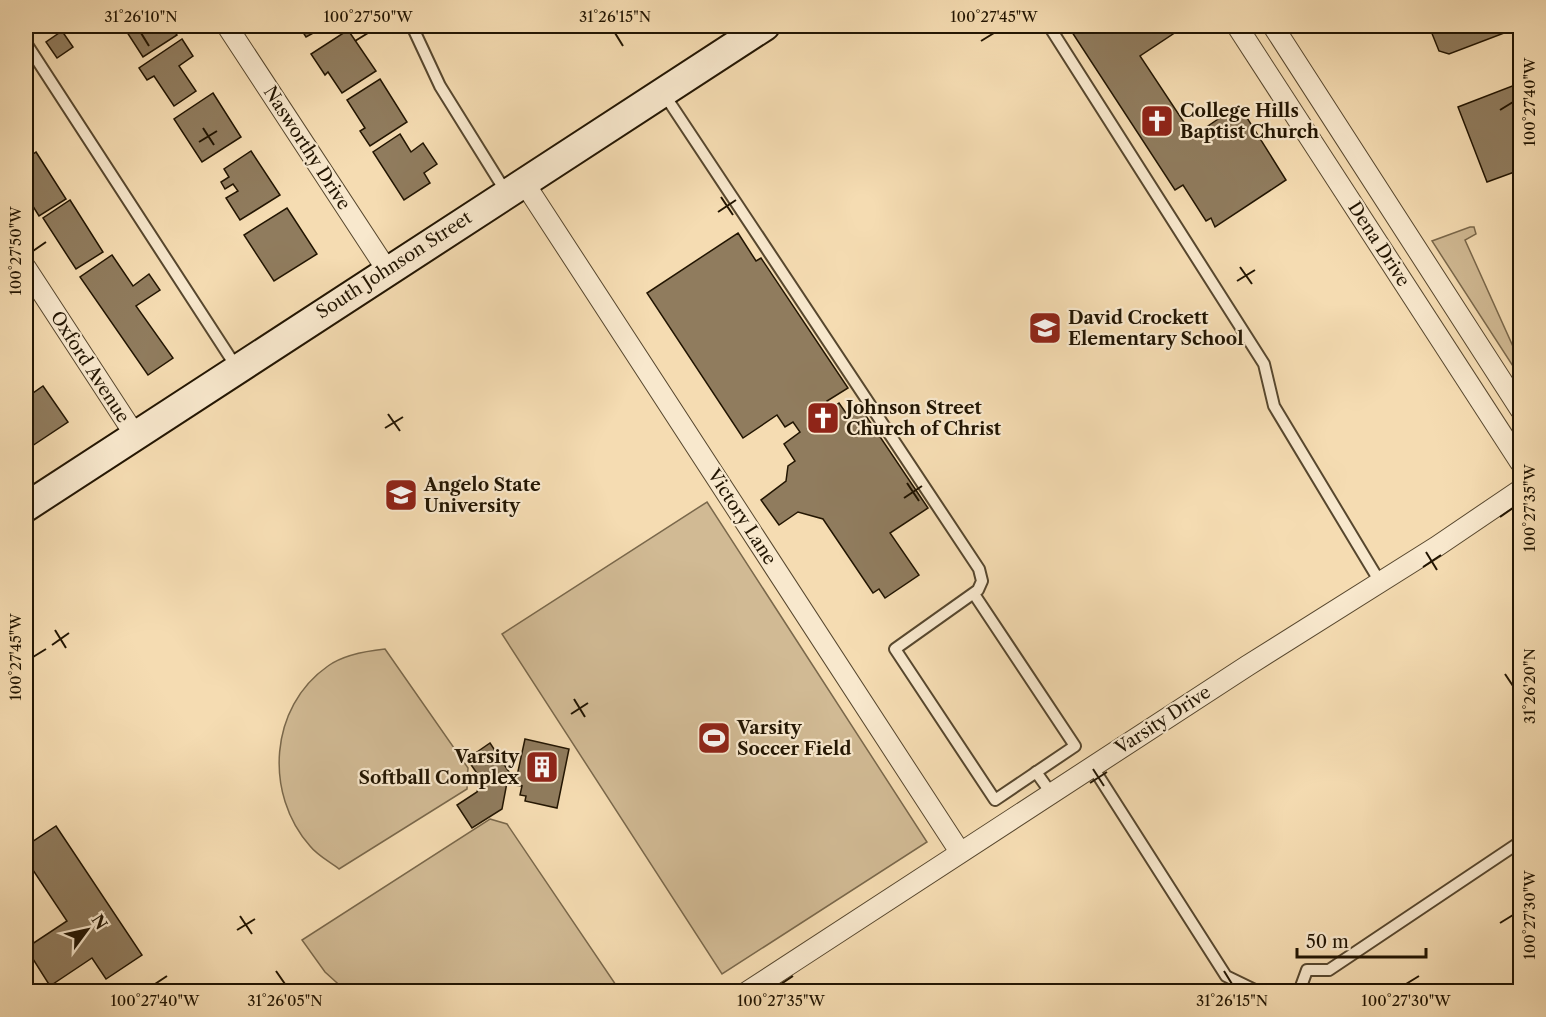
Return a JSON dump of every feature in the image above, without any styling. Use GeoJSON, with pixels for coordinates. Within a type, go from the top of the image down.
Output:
{"type":"FeatureCollection","features":[{"type":"Feature","properties":{"kind":"main road","name":"South Johnson Street"},"geometry":{"type":"LineString","coordinates":[[27,502],[135,435],[515,186],[765,26]]}},
{"type":"Feature","properties":{"kind":"street","name":"Nasworthy Drive"},"geometry":{"type":"LineString","coordinates":[[227,26],[387,270]]}},
{"type":"Feature","properties":{"kind":"street","name":"Dena Drive"},"geometry":{"type":"LineString","coordinates":[[1238,26],[1521,462]]}},
{"type":"Feature","properties":{"kind":"street","name":"Dena Drive"},"geometry":{"type":"LineString","coordinates":[[1273,26],[1521,409]]}},
{"type":"Feature","properties":{"kind":"street","name":"Victory Lane"},"geometry":{"type":"LineString","coordinates":[[515,186],[960,852]]}},
{"type":"Feature","properties":{"kind":"street","name":"Oxford Avenue"},"geometry":{"type":"LineString","coordinates":[[26,268],[135,435]]}},
{"type":"Feature","properties":{"kind":"street","name":"Varsity Drive"},"geometry":{"type":"LineString","coordinates":[[747,992],[1092,766],[1521,490]]}},
{"type":"Feature","properties":{"kind":"lane"},"geometry":{"type":"LineString","coordinates":[[412,26],[440,86],[515,186]]}},
{"type":"Feature","properties":{"kind":"lane"},"geometry":{"type":"LineString","coordinates":[[1049,26],[1264,364],[1274,406],[1380,582]]}},
{"type":"Feature","properties":{"kind":"lane"},"geometry":{"type":"LineString","coordinates":[[26,43],[237,368]]}},
{"type":"Feature","properties":{"kind":"lane"},"geometry":{"type":"LineString","coordinates":[[662,92],[976,564],[982,581],[974,594],[894,649],[995,800],[1075,746],[974,594]]}},
{"type":"Feature","properties":{"kind":"lane"},"geometry":{"type":"LineString","coordinates":[[1092,766],[1226,976],[1259,992]]}},
{"type":"Feature","properties":{"kind":"lane"},"geometry":{"type":"LineString","coordinates":[[1036,772],[1051,793]]}},
{"type":"Feature","properties":{"kind":"lane"},"geometry":{"type":"LineString","coordinates":[[1299,992],[1307,970],[1329,970],[1521,843]]}},
{"type":"Feature","properties":{"kind":"shaded area"},"geometry":{"type":"Polygon","coordinates":[[[1474,227],[1476,234],[1465,240],[1520,362],[1520,377],[1432,241],[1474,227]]]}},
{"type":"Feature","properties":{"kind":"shaded area","name":"Varsity Soccer Field"},"geometry":{"type":"Polygon","coordinates":[[[707,502],[927,842],[722,974],[502,634],[707,502]]]}},
{"type":"Feature","properties":{"kind":"shaded area"},"geometry":{"type":"Polygon","coordinates":[[[385,649],[468,768],[467,789],[339,869],[310,846],[295,825],[285,802],[280,777],[280,752],[284,727],[294,704],[308,683],[328,666],[348,656],[385,649]]]}},
{"type":"Feature","properties":{"kind":"shaded area"},"geometry":{"type":"Polygon","coordinates":[[[490,819],[507,824],[620,991],[346,991],[325,972],[302,940],[490,819]]]}},
{"type":"Feature","properties":{"kind":"building"},"geometry":{"type":"Polygon","coordinates":[[[123,26],[171,26],[177,35],[143,57],[123,26]]]}},
{"type":"Feature","properties":{"kind":"building"},"geometry":{"type":"Polygon","coordinates":[[[299,26],[326,26],[306,37],[299,26]]]}},
{"type":"Feature","properties":{"kind":"building","name":"College Hills Baptist Church"},"geometry":{"type":"Polygon","coordinates":[[[1068,26],[1185,26],[1140,56],[1193,136],[1239,105],[1286,180],[1215,227],[1211,218],[1206,221],[1183,185],[1175,190],[1068,26]]]}},
{"type":"Feature","properties":{"kind":"building"},"geometry":{"type":"Polygon","coordinates":[[[1429,26],[1520,27],[1449,54],[1439,51],[1429,26]]]}},
{"type":"Feature","properties":{"kind":"building"},"geometry":{"type":"Polygon","coordinates":[[[348,30],[376,71],[342,93],[328,72],[325,75],[311,54],[348,30]]]}},
{"type":"Feature","properties":{"kind":"building"},"geometry":{"type":"Polygon","coordinates":[[[62,31],[73,47],[57,58],[46,42],[62,31]]]}},
{"type":"Feature","properties":{"kind":"building"},"geometry":{"type":"Polygon","coordinates":[[[182,39],[193,56],[179,66],[196,91],[174,106],[154,76],[147,80],[139,68],[182,39]]]}},
{"type":"Feature","properties":{"kind":"building"},"geometry":{"type":"Polygon","coordinates":[[[380,79],[407,122],[370,146],[360,131],[365,128],[347,100],[380,79]]]}},
{"type":"Feature","properties":{"kind":"building"},"geometry":{"type":"Polygon","coordinates":[[[1520,83],[1520,170],[1487,182],[1458,107],[1520,83]]]}},
{"type":"Feature","properties":{"kind":"building"},"geometry":{"type":"Polygon","coordinates":[[[213,93],[241,137],[202,162],[174,119],[213,93]]]}},
{"type":"Feature","properties":{"kind":"building"},"geometry":{"type":"Polygon","coordinates":[[[400,134],[411,152],[423,143],[437,164],[424,173],[430,183],[404,200],[373,152],[400,134]]]}},
{"type":"Feature","properties":{"kind":"building"},"geometry":{"type":"Polygon","coordinates":[[[251,151],[280,195],[240,220],[226,198],[238,191],[233,184],[225,189],[221,182],[229,177],[224,169],[251,151]]]}},
{"type":"Feature","properties":{"kind":"building"},"geometry":{"type":"Polygon","coordinates":[[[36,152],[66,199],[39,216],[26,195],[26,159],[36,152]]]}},
{"type":"Feature","properties":{"kind":"building"},"geometry":{"type":"Polygon","coordinates":[[[70,200],[103,252],[76,269],[43,218],[70,200]]]}},
{"type":"Feature","properties":{"kind":"building"},"geometry":{"type":"Polygon","coordinates":[[[287,208],[317,254],[274,281],[244,235],[287,208]]]}},
{"type":"Feature","properties":{"kind":"building","name":"Johnson Street Church of Christ"},"geometry":{"type":"Polygon","coordinates":[[[738,233],[756,261],[761,258],[848,388],[827,401],[832,408],[839,403],[846,413],[858,404],[928,508],[890,533],[919,575],[885,598],[879,589],[873,593],[823,519],[798,512],[779,525],[761,500],[786,481],[788,466],[795,461],[784,444],[800,432],[793,422],[785,427],[777,415],[743,438],[647,293],[738,233]]]}},
{"type":"Feature","properties":{"kind":"building"},"geometry":{"type":"Polygon","coordinates":[[[112,255],[133,286],[149,274],[160,290],[136,306],[173,358],[148,375],[80,277],[112,255]]]}},
{"type":"Feature","properties":{"kind":"building"},"geometry":{"type":"Polygon","coordinates":[[[26,367],[33,379],[26,384],[26,367]]]}},
{"type":"Feature","properties":{"kind":"building"},"geometry":{"type":"Polygon","coordinates":[[[43,386],[68,422],[32,446],[26,436],[26,398],[43,386]]]}},
{"type":"Feature","properties":{"kind":"building","name":"Varsity Softball Complex"},"geometry":{"type":"Polygon","coordinates":[[[525,739],[569,749],[557,808],[525,801],[526,796],[520,795],[522,786],[515,785],[525,739]]]}},
{"type":"Feature","properties":{"kind":"building"},"geometry":{"type":"Polygon","coordinates":[[[490,743],[509,772],[502,809],[472,828],[457,805],[477,792],[481,779],[467,759],[490,743]]]}},
{"type":"Feature","properties":{"kind":"building"},"geometry":{"type":"Polygon","coordinates":[[[56,826],[142,955],[106,979],[92,958],[50,986],[26,948],[67,921],[33,870],[26,875],[26,846],[56,826]]]}},
{"type":"Feature","properties":{"kind":"place","name":"College Hills Baptist Church"},"geometry":{"type":"Point","coordinates":[1157,121]}},
{"type":"Feature","properties":{"kind":"place","name":"David Crockett Elementary School"},"geometry":{"type":"Point","coordinates":[1045,328]}},
{"type":"Feature","properties":{"kind":"place","name":"Johnson Street Church of Christ"},"geometry":{"type":"Point","coordinates":[823,418]}},
{"type":"Feature","properties":{"kind":"place","name":"Angelo State University"},"geometry":{"type":"Point","coordinates":[401,495]}},
{"type":"Feature","properties":{"kind":"place","name":"Varsity Soccer Field"},"geometry":{"type":"Point","coordinates":[714,738]}},
{"type":"Feature","properties":{"kind":"place","name":"Varsity Softball Complex"},"geometry":{"type":"Point","coordinates":[542,767]}}]}
